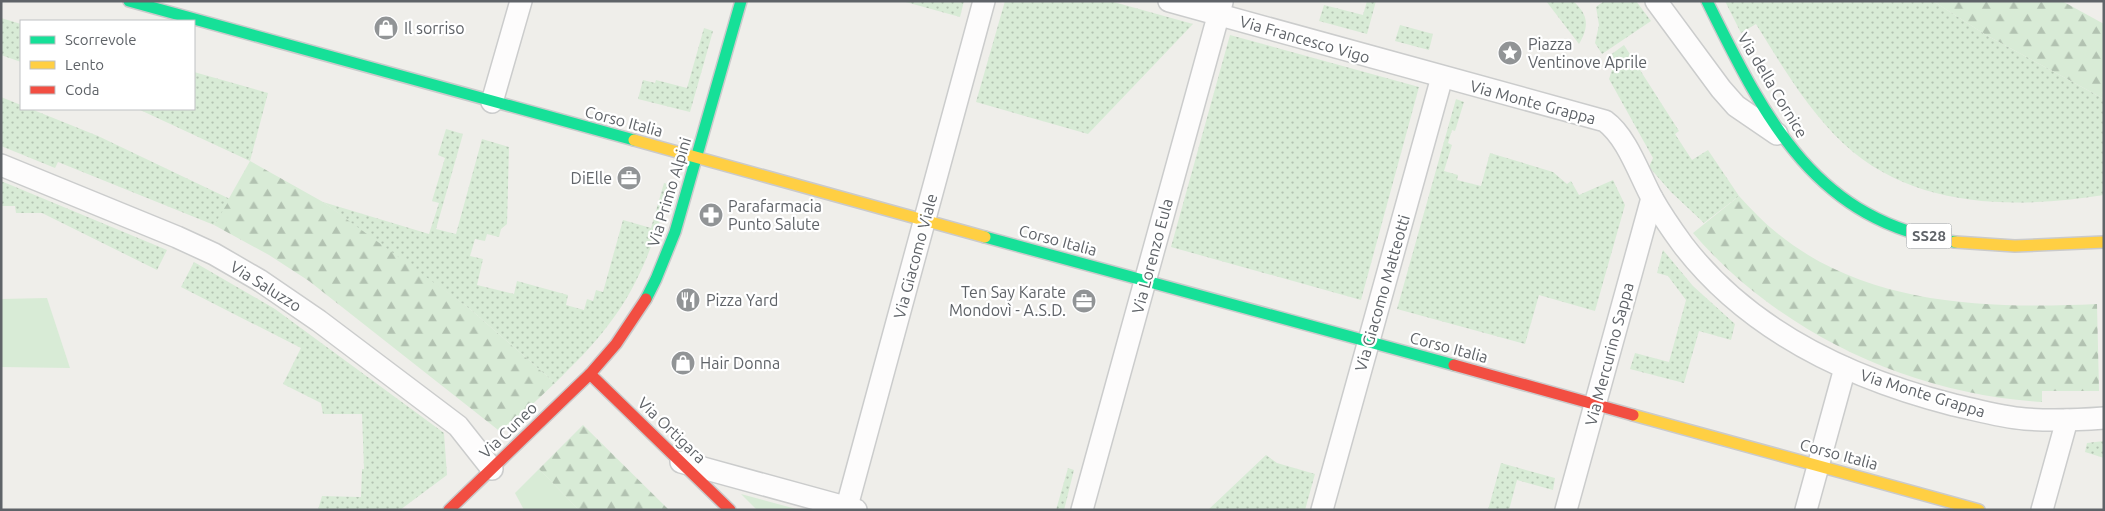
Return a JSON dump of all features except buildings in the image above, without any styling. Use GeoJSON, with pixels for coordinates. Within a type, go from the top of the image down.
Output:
{"type":"FeatureCollection","features":[{"type":"Feature","properties":{"kind":"street","name":"Corso Italia"},"geometry":{"type":"LineString","coordinates":[[129,1],[1979,510]]}},
{"type":"Feature","properties":{"kind":"street"},"geometry":{"type":"LineString","coordinates":[[492,102],[520,1]]}},
{"type":"Feature","properties":{"kind":"street","name":"Via Primo Alpini"},"geometry":{"type":"LineString","coordinates":[[590,374],[631,324],[656,279],[675,232],[741,1]]}},
{"type":"Feature","properties":{"kind":"street","name":"Via Giacomo Viale"},"geometry":{"type":"LineString","coordinates":[[850,509],[984,1]]}},
{"type":"Feature","properties":{"kind":"street","name":"Via Francesco Vigo"},"geometry":{"type":"LineString","coordinates":[[1169,1],[1221,8],[1442,77]]}},
{"type":"Feature","properties":{"kind":"street"},"geometry":{"type":"LineString","coordinates":[[1656,1],[1720,89],[1736,106],[1787,141]]}},
{"type":"Feature","properties":{"kind":"street","name":"Via della Cornice"},"geometry":{"type":"LineString","coordinates":[[1707,1],[1772,120],[1816,175],[1854,207],[1892,226],[1947,240],[1987,245],[2104,242]]}},
{"type":"Feature","properties":{"kind":"street","name":"Via Lorenzo Eula"},"geometry":{"type":"LineString","coordinates":[[1082,510],[1221,8]]}},
{"type":"Feature","properties":{"kind":"street","name":"Via Monte Grappa"},"geometry":{"type":"LineString","coordinates":[[1442,77],[1605,122],[1618,134],[1652,198],[1673,233],[1692,258],[1738,302],[1790,339],[1845,368],[1896,388],[1959,406],[2022,419],[2067,420],[2104,418]]}},
{"type":"Feature","properties":{"kind":"street","name":"Via Giacomo Matteotti"},"geometry":{"type":"LineString","coordinates":[[1322,510],[1442,77]]}},
{"type":"Feature","properties":{"kind":"street","name":"Via Saluzzo"},"geometry":{"type":"LineString","coordinates":[[1,165],[177,237],[214,254],[259,280],[320,321],[458,426],[492,469]]}},
{"type":"Feature","properties":{"kind":"street","name":"Via Mercurino Sappa"},"geometry":{"type":"LineString","coordinates":[[1566,510],[1652,198]]}},
{"type":"Feature","properties":{"kind":"street"},"geometry":{"type":"LineString","coordinates":[[1806,510],[1845,368]]}},
{"type":"Feature","properties":{"kind":"street","name":"Via Cuneo"},"geometry":{"type":"LineString","coordinates":[[449,510],[590,374]]}},
{"type":"Feature","properties":{"kind":"street","name":"Via Ortigara"},"geometry":{"type":"LineString","coordinates":[[590,374],[730,510]]}},
{"type":"Feature","properties":{"kind":"street"},"geometry":{"type":"LineString","coordinates":[[2042,510],[2067,420]]}},
{"type":"Feature","properties":{"kind":"street"},"geometry":{"type":"LineString","coordinates":[[682,462],[850,509]]}},
{"type":"Feature","properties":{"kind":"green space"},"geometry":{"type":"Polygon","coordinates":[[[902,1],[964,1],[960,17],[902,1]]]}},
{"type":"Feature","properties":{"kind":"green space"},"geometry":{"type":"Polygon","coordinates":[[[1005,1],[1110,1],[1193,24],[1088,134],[976,102],[1005,1]]]}},
{"type":"Feature","properties":{"kind":"green space"},"geometry":{"type":"Polygon","coordinates":[[[1367,1],[1376,1],[1367,34],[1319,21],[1324,5],[1363,15],[1367,1]]]}},
{"type":"Feature","properties":{"kind":"green space"},"geometry":{"type":"Polygon","coordinates":[[[1546,1],[1573,1],[1582,11],[1585,16],[1586,27],[1579,44],[1546,1]]]}},
{"type":"Feature","properties":{"kind":"green space"},"geometry":{"type":"Polygon","coordinates":[[[1604,1],[1636,1],[1651,21],[1602,54],[1595,43],[1599,25],[1596,7],[1604,1]]]}},
{"type":"Feature","properties":{"kind":"green space"},"geometry":{"type":"Polygon","coordinates":[[[1725,1],[1933,1],[1986,35],[2104,99],[2104,195],[2036,202],[2001,202],[1967,199],[1934,192],[1902,181],[1872,165],[1844,144],[1831,131],[1796,87],[1756,24],[1741,33],[1725,1]]]}},
{"type":"Feature","properties":{"kind":"green space"},"geometry":{"type":"Polygon","coordinates":[[[1933,1],[2062,1],[2104,24],[2104,99],[1986,35],[1933,1]]]}},
{"type":"Feature","properties":{"kind":"green space"},"geometry":{"type":"Polygon","coordinates":[[[1,18],[20,24],[20,62],[1,55],[1,18]]]}},
{"type":"Feature","properties":{"kind":"green space"},"geometry":{"type":"Polygon","coordinates":[[[1400,25],[1433,34],[1429,50],[1395,41],[1400,25]]]}},
{"type":"Feature","properties":{"kind":"green space"},"geometry":{"type":"Polygon","coordinates":[[[704,28],[713,31],[690,112],[638,99],[643,80],[655,83],[656,80],[687,88],[704,28]]]}},
{"type":"Feature","properties":{"kind":"green space"},"geometry":{"type":"Polygon","coordinates":[[[1230,35],[1419,87],[1361,300],[1171,247],[1230,35]]]}},
{"type":"Feature","properties":{"kind":"green space"},"geometry":{"type":"Polygon","coordinates":[[[1624,45],[1679,131],[1675,134],[1692,160],[1708,150],[1739,196],[1704,223],[1671,192],[1649,167],[1653,158],[1609,79],[1612,70],[1605,59],[1624,45]]]}},
{"type":"Feature","properties":{"kind":"green space"},"geometry":{"type":"Polygon","coordinates":[[[195,72],[268,93],[250,161],[140,110],[195,110],[195,72]]]}},
{"type":"Feature","properties":{"kind":"green space"},"geometry":{"type":"Polygon","coordinates":[[[1,97],[20,105],[20,110],[33,110],[98,136],[230,199],[214,225],[58,162],[55,168],[1,146],[1,97]]]}},
{"type":"Feature","properties":{"kind":"green space"},"geometry":{"type":"Polygon","coordinates":[[[1456,99],[1464,102],[1455,131],[1452,130],[1448,143],[1452,145],[1444,171],[1458,175],[1457,180],[1481,186],[1490,153],[1553,172],[1567,184],[1571,181],[1579,195],[1613,180],[1625,205],[1595,311],[1539,295],[1525,344],[1397,309],[1456,99]]]}},
{"type":"Feature","properties":{"kind":"green space"},"geometry":{"type":"Polygon","coordinates":[[[446,129],[463,134],[436,229],[456,234],[482,139],[509,147],[507,224],[501,229],[499,237],[487,234],[485,241],[475,239],[470,256],[483,259],[477,285],[514,294],[517,281],[568,295],[566,305],[584,310],[587,299],[593,301],[596,290],[603,292],[623,220],[651,228],[664,183],[671,185],[654,240],[630,292],[596,340],[555,383],[470,309],[323,202],[429,234],[439,203],[432,201],[445,158],[438,155],[446,129]]]}},
{"type":"Feature","properties":{"kind":"green space"},"geometry":{"type":"Polygon","coordinates":[[[250,161],[323,202],[402,258],[470,309],[555,383],[502,433],[309,281],[269,255],[214,225],[250,161]]]}},
{"type":"Feature","properties":{"kind":"green space"},"geometry":{"type":"Polygon","coordinates":[[[1,181],[167,250],[157,270],[42,213],[16,213],[15,206],[1,206],[1,181]]]}},
{"type":"Feature","properties":{"kind":"green space"},"geometry":{"type":"Polygon","coordinates":[[[1739,196],[1772,229],[1812,257],[1849,276],[1889,289],[1930,298],[1971,303],[2014,305],[2097,304],[2099,391],[2042,391],[2042,402],[1993,397],[1944,386],[1896,371],[1850,352],[1806,328],[1765,300],[1727,269],[1693,233],[1739,196]]]}},
{"type":"Feature","properties":{"kind":"green space"},"geometry":{"type":"Polygon","coordinates":[[[1663,250],[1693,286],[1735,324],[1731,340],[1699,331],[1684,383],[1630,369],[1635,353],[1669,362],[1686,300],[1668,276],[1657,273],[1663,250]]]}},
{"type":"Feature","properties":{"kind":"green space"},"geometry":{"type":"Polygon","coordinates":[[[194,262],[275,309],[444,433],[447,475],[400,510],[318,510],[322,496],[361,497],[362,469],[364,469],[362,414],[323,414],[321,403],[283,384],[301,348],[181,287],[194,262]]]}},
{"type":"Feature","properties":{"kind":"green space"},"geometry":{"type":"Polygon","coordinates":[[[47,298],[70,368],[1,367],[1,299],[47,298]]]}},
{"type":"Feature","properties":{"kind":"green space"},"geometry":{"type":"Polygon","coordinates":[[[583,425],[669,510],[579,510],[539,469],[583,425]]]}},
{"type":"Feature","properties":{"kind":"green space"},"geometry":{"type":"Polygon","coordinates":[[[2104,441],[2104,458],[2085,452],[2087,443],[2104,441]]]}},
{"type":"Feature","properties":{"kind":"green space"},"geometry":{"type":"Polygon","coordinates":[[[1266,455],[1277,463],[1315,474],[1305,510],[1208,510],[1266,455]]]}},
{"type":"Feature","properties":{"kind":"green space"},"geometry":{"type":"Polygon","coordinates":[[[1501,463],[1555,478],[1553,490],[1517,480],[1509,510],[1488,510],[1501,463]]]}},
{"type":"Feature","properties":{"kind":"green space"},"geometry":{"type":"Polygon","coordinates":[[[1068,468],[1074,470],[1064,510],[1056,510],[1068,468]]]}},
{"type":"Feature","properties":{"kind":"green space"},"geometry":{"type":"Polygon","coordinates":[[[539,469],[579,510],[524,510],[515,493],[539,469]]]}},
{"type":"Feature","properties":{"kind":"green space"},"geometry":{"type":"Polygon","coordinates":[[[741,494],[800,510],[757,510],[741,494]]]}},
{"type":"Feature","properties":{"kind":"traffic: fast"},"geometry":{"type":"LineString","coordinates":[[129,1],[634,140]]}},
{"type":"Feature","properties":{"kind":"traffic: fast"},"geometry":{"type":"LineString","coordinates":[[646,299],[675,232],[741,1]]}},
{"type":"Feature","properties":{"kind":"traffic: fast"},"geometry":{"type":"LineString","coordinates":[[1707,1],[1728,44],[1773,123],[1800,157],[1830,187],[1865,212],[1906,231],[1955,242]]}},
{"type":"Feature","properties":{"kind":"traffic: fast"},"geometry":{"type":"LineString","coordinates":[[985,237],[1454,365]]}},
{"type":"Feature","properties":{"kind":"traffic: slow"},"geometry":{"type":"LineString","coordinates":[[634,140],[985,237]]}},
{"type":"Feature","properties":{"kind":"traffic: slow"},"geometry":{"type":"LineString","coordinates":[[1955,242],[2015,246],[2104,242]]}},
{"type":"Feature","properties":{"kind":"traffic: slow"},"geometry":{"type":"LineString","coordinates":[[1633,415],[1979,510]]}},
{"type":"Feature","properties":{"kind":"traffic: jam"},"geometry":{"type":"LineString","coordinates":[[449,510],[590,374],[616,344],[646,299]]}},
{"type":"Feature","properties":{"kind":"traffic: jam"},"geometry":{"type":"LineString","coordinates":[[1454,365],[1633,415]]}},
{"type":"Feature","properties":{"kind":"traffic: jam"},"geometry":{"type":"LineString","coordinates":[[590,374],[730,510]]}},
{"type":"Feature","properties":{"kind":"place","name":"Il sorriso"},"geometry":{"type":"Point","coordinates":[386,28]}},
{"type":"Feature","properties":{"kind":"place","name":"Piazza Ventinove Aprile"},"geometry":{"type":"Point","coordinates":[1510,53]}},
{"type":"Feature","properties":{"kind":"place","name":"DiElle"},"geometry":{"type":"Point","coordinates":[629,178]}},
{"type":"Feature","properties":{"kind":"place","name":"Parafarmacia Punto Salute"},"geometry":{"type":"Point","coordinates":[711,215]}},
{"type":"Feature","properties":{"kind":"place","name":"Pizza Yard"},"geometry":{"type":"Point","coordinates":[688,300]}},
{"type":"Feature","properties":{"kind":"place","name":"Ten Say Karate Mondovì - A.S.D."},"geometry":{"type":"Point","coordinates":[1084,301]}},
{"type":"Feature","properties":{"kind":"place","name":"Hair Donna"},"geometry":{"type":"Point","coordinates":[683,363]}}]}
